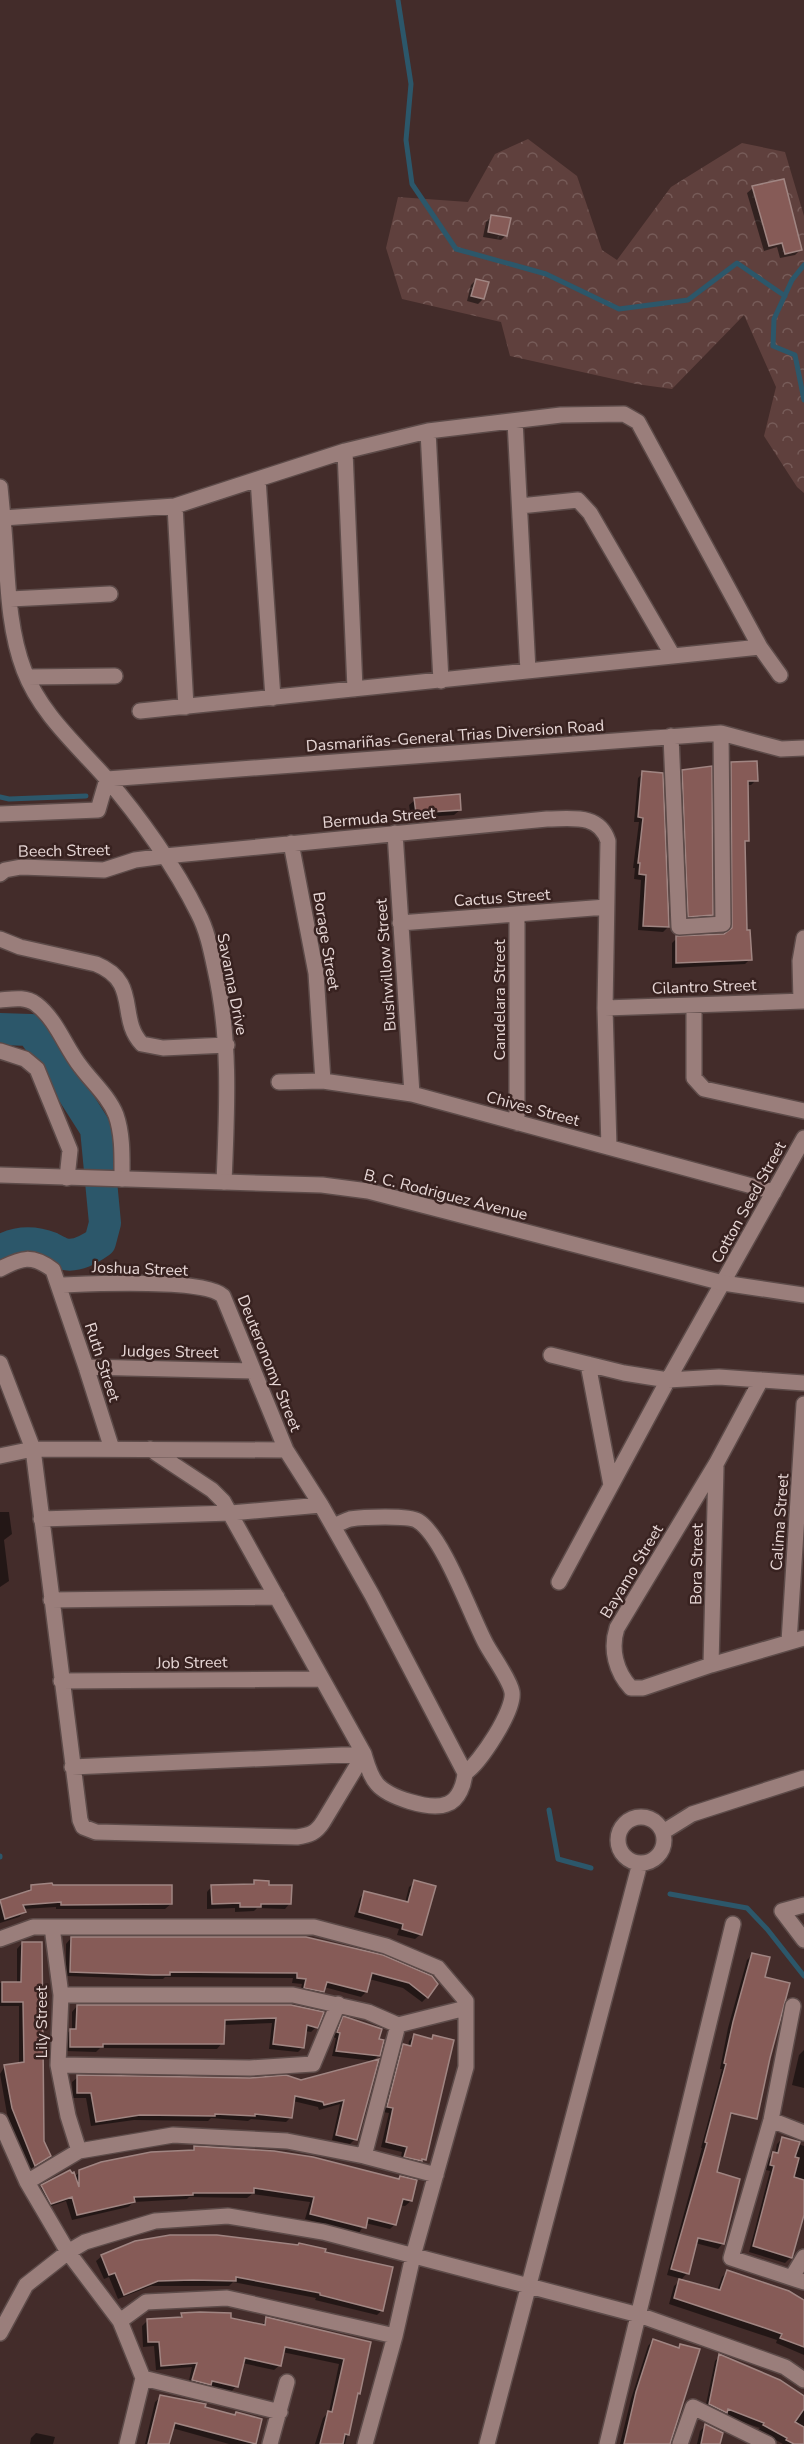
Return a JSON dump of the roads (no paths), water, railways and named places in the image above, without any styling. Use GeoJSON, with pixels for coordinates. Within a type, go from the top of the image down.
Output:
{"type":"FeatureCollection","features":[{"type":"Feature","properties":{"kind":"street"},"geometry":{"type":"LineString","coordinates":[[2,518],[175,506],[345,451],[428,431],[561,415],[612,413],[632,416],[638,422],[760,647],[780,675]]}},
{"type":"Feature","properties":{"kind":"street"},"geometry":{"type":"LineString","coordinates":[[515,421],[528,671]]}},
{"type":"Feature","properties":{"kind":"street"},"geometry":{"type":"LineString","coordinates":[[428,431],[441,681]]}},
{"type":"Feature","properties":{"kind":"street"},"geometry":{"type":"LineString","coordinates":[[345,451],[355,689]]}},
{"type":"Feature","properties":{"kind":"street"},"geometry":{"type":"LineString","coordinates":[[258,479],[273,698]]}},
{"type":"Feature","properties":{"kind":"street","name":"Savanna Drive"},"geometry":{"type":"LineString","coordinates":[[0,487],[14,636],[27,677],[43,706],[107,779],[165,856],[199,914],[210,947],[227,1045],[228,1100],[224,1182]]}},
{"type":"Feature","properties":{"kind":"street"},"geometry":{"type":"LineString","coordinates":[[520,506],[578,500],[590,513],[673,656]]}},
{"type":"Feature","properties":{"kind":"street"},"geometry":{"type":"LineString","coordinates":[[175,506],[186,707]]}},
{"type":"Feature","properties":{"kind":"street"},"geometry":{"type":"LineString","coordinates":[[10,599],[110,594]]}},
{"type":"Feature","properties":{"kind":"street"},"geometry":{"type":"LineString","coordinates":[[140,711],[760,647]]}},
{"type":"Feature","properties":{"kind":"street"},"geometry":{"type":"LineString","coordinates":[[27,677],[115,676]]}},
{"type":"Feature","properties":{"kind":"street"},"geometry":{"type":"LineString","coordinates":[[671,736],[679,927],[723,924],[721,733]]}},
{"type":"Feature","properties":{"kind":"street","name":"Dasmariñas-General Trias Diversion Road"},"geometry":{"type":"LineString","coordinates":[[107,779],[721,733],[781,749],[804,748]]}},
{"type":"Feature","properties":{"kind":"street"},"geometry":{"type":"LineString","coordinates":[[0,814],[98,810],[107,779]]}},
{"type":"Feature","properties":{"kind":"street","name":"Bermuda Street"},"geometry":{"type":"LineString","coordinates":[[165,856],[547,819],[584,820],[596,823],[604,830],[608,841],[606,907]]}},
{"type":"Feature","properties":{"kind":"street","name":"Bushwillow Street"},"geometry":{"type":"LineString","coordinates":[[394,833],[412,1094]]}},
{"type":"Feature","properties":{"kind":"street","name":"Borage Street"},"geometry":{"type":"LineString","coordinates":[[291,843],[316,973],[323,1081]]}},
{"type":"Feature","properties":{"kind":"street","name":"Beech Street"},"geometry":{"type":"LineString","coordinates":[[0,874],[4,870],[21,867],[104,870],[135,860],[165,856]]}},
{"type":"Feature","properties":{"kind":"street"},"geometry":{"type":"LineString","coordinates":[[606,907],[605,1008],[609,1147]]}},
{"type":"Feature","properties":{"kind":"street","name":"Cactus Street"},"geometry":{"type":"LineString","coordinates":[[400,923],[606,907]]}},
{"type":"Feature","properties":{"kind":"street","name":"Candelara Street"},"geometry":{"type":"LineString","coordinates":[[517,914],[518,1123]]}},
{"type":"Feature","properties":{"kind":"street"},"geometry":{"type":"LineString","coordinates":[[803,1001],[800,961],[804,938]]}},
{"type":"Feature","properties":{"kind":"street"},"geometry":{"type":"LineString","coordinates":[[0,939],[20,947],[96,964],[117,975],[123,987],[133,1030],[142,1044],[163,1048],[227,1045]]}},
{"type":"Feature","properties":{"kind":"street"},"geometry":{"type":"LineString","coordinates":[[0,1000],[21,998],[35,1003],[57,1027],[80,1066],[109,1101],[116,1116],[121,1142],[119,1179]]}},
{"type":"Feature","properties":{"kind":"street","name":"Cilantro Street"},"geometry":{"type":"LineString","coordinates":[[605,1008],[803,1001]]}},
{"type":"Feature","properties":{"kind":"street"},"geometry":{"type":"LineString","coordinates":[[694,1005],[694,1078],[704,1089],[804,1111]]}},
{"type":"Feature","properties":{"kind":"street"},"geometry":{"type":"LineString","coordinates":[[0,1051],[25,1059],[38,1069],[70,1150],[69,1178]]}},
{"type":"Feature","properties":{"kind":"street","name":"Chives Street"},"geometry":{"type":"LineString","coordinates":[[279,1082],[323,1081],[412,1094],[774,1192]]}},
{"type":"Feature","properties":{"kind":"street","name":"Cotton Seed Street"},"geometry":{"type":"LineString","coordinates":[[559,1582],[668,1380],[804,1138]]}},
{"type":"Feature","properties":{"kind":"street","name":"B. C. Rodriguez Avenue"},"geometry":{"type":"LineString","coordinates":[[0,1175],[322,1185],[368,1191],[723,1283],[804,1295]]}},
{"type":"Feature","properties":{"kind":"street"},"geometry":{"type":"LineString","coordinates":[[0,1269],[20,1259],[37,1261],[53,1270],[59,1285]]}},
{"type":"Feature","properties":{"kind":"street","name":"Joshua Street"},"geometry":{"type":"LineString","coordinates":[[59,1285],[126,1282],[205,1288],[218,1292]]}},
{"type":"Feature","properties":{"kind":"street","name":"Ruth Street"},"geometry":{"type":"LineString","coordinates":[[59,1285],[112,1449]]}},
{"type":"Feature","properties":{"kind":"street","name":"Deuteronomy Street"},"geometry":{"type":"LineString","coordinates":[[218,1292],[226,1302],[286,1450],[321,1505],[372,1595],[465,1773]]}},
{"type":"Feature","properties":{"kind":"street"},"geometry":{"type":"LineString","coordinates":[[551,1355],[624,1373],[668,1380],[719,1377],[804,1383]]}},
{"type":"Feature","properties":{"kind":"street"},"geometry":{"type":"LineString","coordinates":[[0,1363],[33,1449],[72,1767],[83,1827],[169,1834],[297,1837],[316,1832],[363,1754]]}},
{"type":"Feature","properties":{"kind":"street"},"geometry":{"type":"LineString","coordinates":[[588,1364],[611,1485]]}},
{"type":"Feature","properties":{"kind":"street","name":"Judges Street"},"geometry":{"type":"LineString","coordinates":[[86,1367],[253,1371]]}},
{"type":"Feature","properties":{"kind":"street","name":"Bayamo Street"},"geometry":{"type":"LineString","coordinates":[[761,1380],[716,1464],[617,1628],[614,1649],[624,1680],[631,1688],[643,1688],[797,1640]]}},
{"type":"Feature","properties":{"kind":"street","name":"Calima Street"},"geometry":{"type":"LineString","coordinates":[[797,1640],[804,1404]]}},
{"type":"Feature","properties":{"kind":"street"},"geometry":{"type":"LineString","coordinates":[[0,1456],[33,1449],[286,1450]]}},
{"type":"Feature","properties":{"kind":"street"},"geometry":{"type":"LineString","coordinates":[[150,1449],[212,1490],[224,1501],[363,1754],[376,1783],[389,1795],[408,1801],[433,1805],[447,1804],[456,1797],[464,1783],[465,1773],[482,1758],[512,1704],[512,1691],[427,1528],[416,1519],[357,1518],[333,1526]]}},
{"type":"Feature","properties":{"kind":"street","name":"Bora Street"},"geometry":{"type":"LineString","coordinates":[[711,1665],[716,1464]]}},
{"type":"Feature","properties":{"kind":"street"},"geometry":{"type":"LineString","coordinates":[[41,1519],[231,1512],[321,1505]]}},
{"type":"Feature","properties":{"kind":"street"},"geometry":{"type":"LineString","coordinates":[[51,1600],[277,1597]]}},
{"type":"Feature","properties":{"kind":"street","name":"Job Street"},"geometry":{"type":"LineString","coordinates":[[61,1681],[322,1679]]}},
{"type":"Feature","properties":{"kind":"street"},"geometry":{"type":"LineString","coordinates":[[72,1767],[363,1754]]}},
{"type":"Feature","properties":{"kind":"street"},"geometry":{"type":"LineString","coordinates":[[663,1832],[692,1814],[804,1778]]}},
{"type":"Feature","properties":{"kind":"street"},"geometry":{"type":"LineString","coordinates":[[639,1816],[654,1820],[663,1832],[663,1847],[660,1854],[647,1862],[632,1861],[621,1851],[618,1836],[620,1829],[625,1823],[639,1816]]}},
{"type":"Feature","properties":{"kind":"street"},"geometry":{"type":"LineString","coordinates":[[487,2444],[640,1863]]}},
{"type":"Feature","properties":{"kind":"street"},"geometry":{"type":"LineString","coordinates":[[804,1905],[782,1911],[804,1940]]}},
{"type":"Feature","properties":{"kind":"street"},"geometry":{"type":"LineString","coordinates":[[607,2444],[733,1924]]}},
{"type":"Feature","properties":{"kind":"street"},"geometry":{"type":"LineString","coordinates":[[0,1939],[33,1927],[314,1927],[386,1947],[438,1968],[466,2001],[466,2067],[413,2256],[365,2444]]}},
{"type":"Feature","properties":{"kind":"street","name":"Lily Street"},"geometry":{"type":"LineString","coordinates":[[52,1927],[61,1995],[58,2065],[68,2116],[79,2151]]}},
{"type":"Feature","properties":{"kind":"street"},"geometry":{"type":"LineString","coordinates":[[61,1995],[293,1995],[368,2012],[398,2025],[466,2008]]}},
{"type":"Feature","properties":{"kind":"street"},"geometry":{"type":"LineString","coordinates":[[58,2065],[250,2068],[313,2064],[338,2004]]}},
{"type":"Feature","properties":{"kind":"street"},"geometry":{"type":"LineString","coordinates":[[793,2006],[771,2120],[731,2258],[798,2279],[804,2257]]}},
{"type":"Feature","properties":{"kind":"street"},"geometry":{"type":"LineString","coordinates":[[364,2156],[398,2025]]}},
{"type":"Feature","properties":{"kind":"street"},"geometry":{"type":"LineString","coordinates":[[771,2120],[804,2133]]}},
{"type":"Feature","properties":{"kind":"street"},"geometry":{"type":"LineString","coordinates":[[0,2121],[27,2182],[68,2252],[120,2320],[143,2378],[128,2444]]}},
{"type":"Feature","properties":{"kind":"street"},"geometry":{"type":"LineString","coordinates":[[27,2182],[79,2151],[173,2135],[287,2141],[364,2156],[436,2175]]}},
{"type":"Feature","properties":{"kind":"street"},"geometry":{"type":"LineString","coordinates":[[0,2333],[26,2285],[68,2252],[85,2242],[155,2221],[228,2216],[323,2232],[528,2288],[639,2315],[785,2367],[804,2380]]}},
{"type":"Feature","properties":{"kind":"street"},"geometry":{"type":"LineString","coordinates":[[120,2320],[146,2302],[227,2298],[394,2336]]}},
{"type":"Feature","properties":{"kind":"street"},"geometry":{"type":"LineString","coordinates":[[143,2378],[280,2412]]}},
{"type":"Feature","properties":{"kind":"street"},"geometry":{"type":"LineString","coordinates":[[270,2444],[287,2382]]}},
{"type":"Feature","properties":{"kind":"street"},"geometry":{"type":"LineString","coordinates":[[680,2444],[693,2407],[765,2443]]}},
{"type":"Feature","properties":{"kind":"waterway"},"geometry":{"type":"LineString","coordinates":[[398,0],[411,84],[406,140],[412,184],[456,249],[546,274],[619,309],[688,300],[737,263],[785,296]]}},
{"type":"Feature","properties":{"kind":"waterway"},"geometry":{"type":"LineString","coordinates":[[804,265],[792,280],[774,319],[773,346],[795,355],[804,400]]}},
{"type":"Feature","properties":{"kind":"waterway"},"geometry":{"type":"LineString","coordinates":[[0,797],[9,799],[86,796]]}},
{"type":"Feature","properties":{"kind":"waterway"},"geometry":{"type":"LineString","coordinates":[[0,1029],[31,1030],[96,1129],[105,1223],[100,1242],[78,1253],[69,1255],[31,1244],[18,1244],[0,1251]]}},
{"type":"Feature","properties":{"kind":"waterway"},"geometry":{"type":"LineString","coordinates":[[549,1810],[558,1859],[591,1868]]}},
{"type":"Feature","properties":{"kind":"waterway"},"geometry":{"type":"LineString","coordinates":[[670,1894],[747,1908],[767,1929],[804,1976]]}}]}
